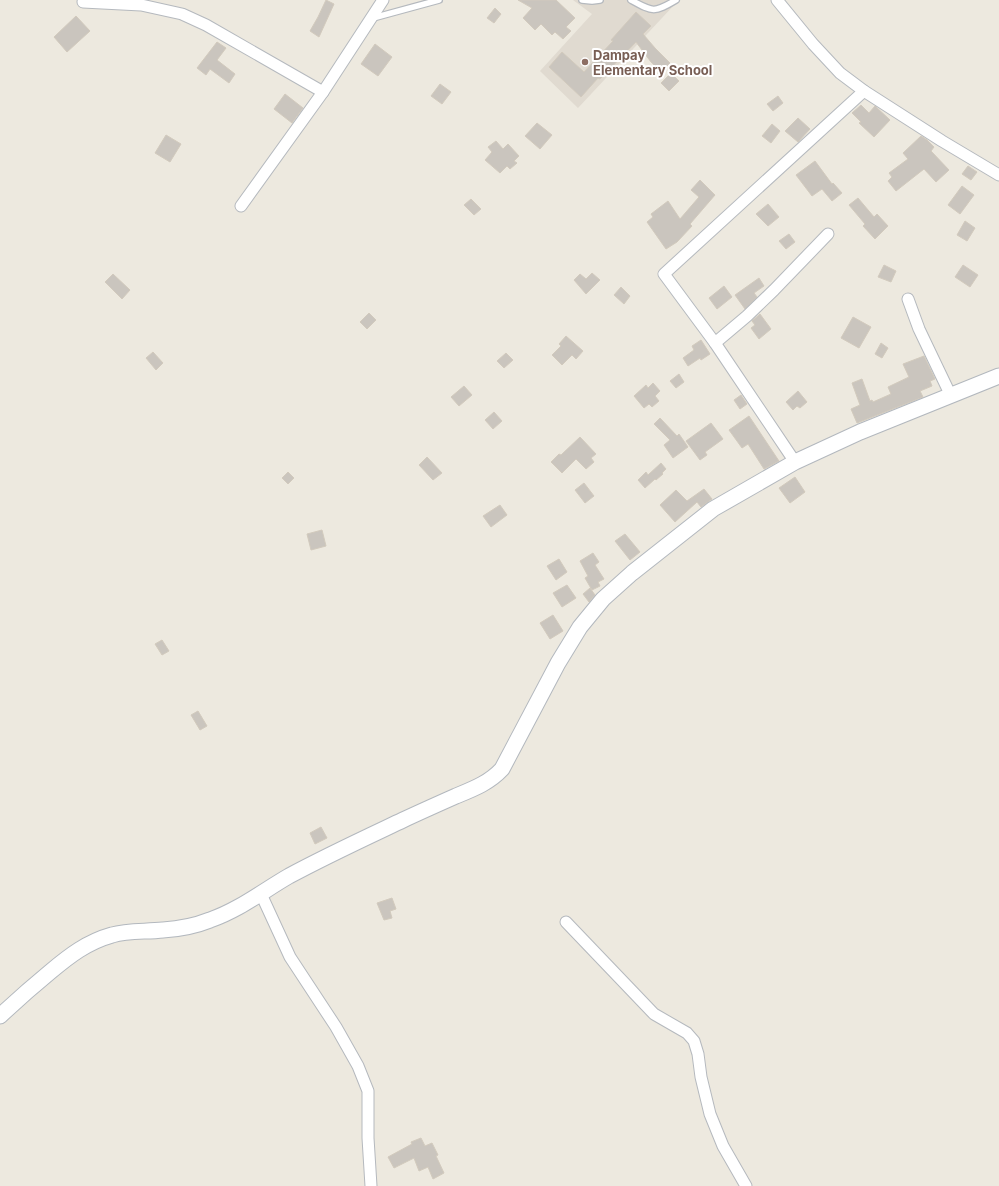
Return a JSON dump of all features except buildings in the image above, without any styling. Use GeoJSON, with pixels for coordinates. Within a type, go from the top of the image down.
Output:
{"type":"FeatureCollection","features":[{"type":"Feature","properties":{"kind":"street"},"geometry":{"type":"LineString","coordinates":[[241,206],[323,92],[383,0]]}},
{"type":"Feature","properties":{"kind":"street"},"geometry":{"type":"LineString","coordinates":[[777,0],[813,44],[840,73],[864,91],[942,141],[999,175]]}},
{"type":"Feature","properties":{"kind":"street"},"geometry":{"type":"LineString","coordinates":[[83,2],[141,4],[182,14],[206,25],[323,92]]}},
{"type":"Feature","properties":{"kind":"street"},"geometry":{"type":"LineString","coordinates":[[795,462],[715,343],[664,274],[864,91]]}},
{"type":"Feature","properties":{"kind":"street"},"geometry":{"type":"LineString","coordinates":[[715,343],[758,306],[828,234]]}},
{"type":"Feature","properties":{"kind":"street"},"geometry":{"type":"LineString","coordinates":[[908,299],[919,329],[951,396]]}},
{"type":"Feature","properties":{"kind":"street"},"geometry":{"type":"LineString","coordinates":[[0,1016],[25,992],[66,959],[91,943],[112,935],[190,926],[225,914],[310,865],[417,813],[484,784],[495,777],[502,769],[558,663],[580,627],[604,599],[632,573],[713,509],[795,462],[860,432],[999,376]]}},
{"type":"Feature","properties":{"kind":"street"},"geometry":{"type":"LineString","coordinates":[[261,894],[290,957],[336,1027],[358,1066],[368,1091],[368,1138],[372,1186]]}},
{"type":"Feature","properties":{"kind":"street"},"geometry":{"type":"LineString","coordinates":[[566,922],[654,1014],[687,1033],[694,1041],[710,1114],[723,1146],[746,1186]]}},
{"type":"Feature","properties":{"kind":"lane"},"geometry":{"type":"LineString","coordinates":[[371,18],[439,0]]}},
{"type":"Feature","properties":{"kind":"lane"},"geometry":{"type":"LineString","coordinates":[[582,0],[592,2],[600,0]]}},
{"type":"Feature","properties":{"kind":"lane"},"geometry":{"type":"LineString","coordinates":[[630,0],[646,9],[653,10],[661,9],[676,0]]}},
{"type":"Feature","properties":{"kind":"shaded area","name":"Dampay Elementary School"},"geometry":{"type":"Polygon","coordinates":[[[573,0],[672,0],[675,4],[578,108],[540,71],[592,14],[573,0]]]}},
{"type":"Feature","properties":{"kind":"place","name":"Dampay Elementary School"},"geometry":{"type":"Point","coordinates":[585,62]}}]}
